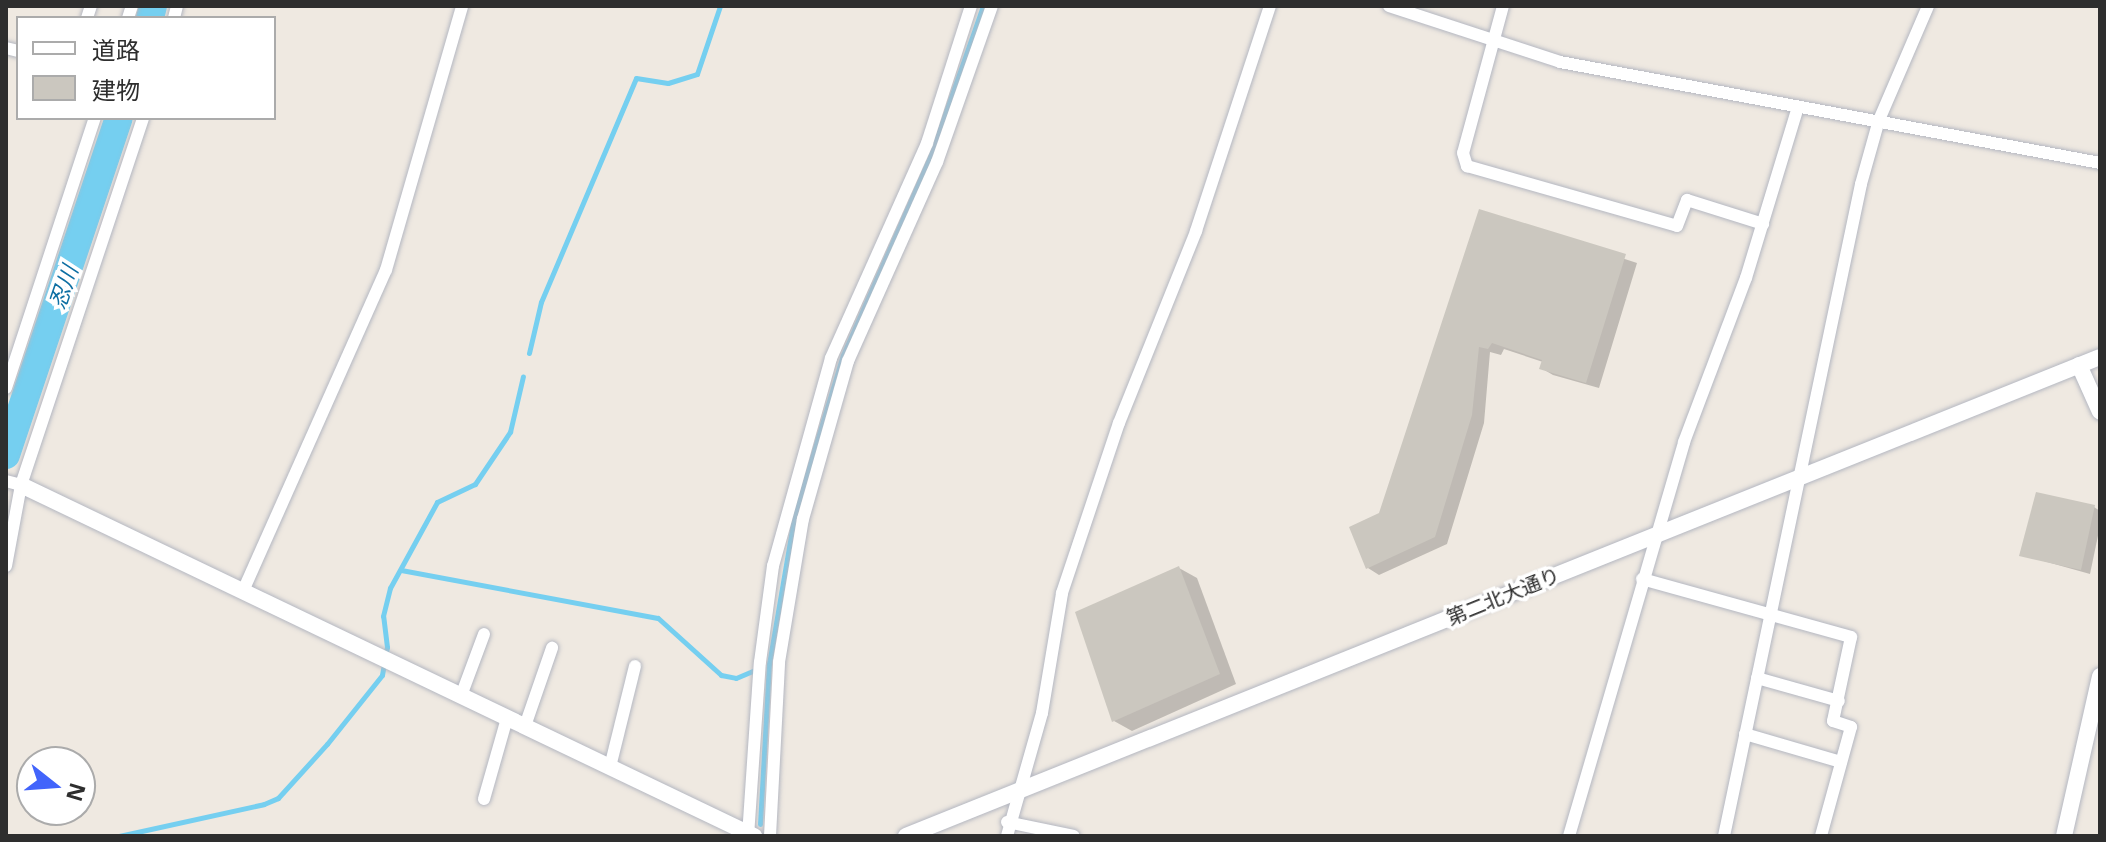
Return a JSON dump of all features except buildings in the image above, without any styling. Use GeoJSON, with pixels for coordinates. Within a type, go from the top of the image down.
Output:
{"type":"FeatureCollection","features":[{"type":"Feature","properties":{"kind":"street"},"geometry":{"type":"LineString","coordinates":[[243,591],[386,270],[462,6]]}},
{"type":"Feature","properties":{"kind":"street"},"geometry":{"type":"LineString","coordinates":[[14,483],[750,835],[773,566],[840,361],[927,143],[971,6]]}},
{"type":"Feature","properties":{"kind":"street"},"geometry":{"type":"LineString","coordinates":[[770,836],[779,662],[791,569],[840,361],[937,162],[992,6]]}},
{"type":"Feature","properties":{"kind":"street"},"geometry":{"type":"LineString","coordinates":[[1007,836],[1007,822],[1042,713],[1062,593],[1119,423],[1196,231],[1270,6]]}},
{"type":"Feature","properties":{"kind":"street"},"geometry":{"type":"LineString","coordinates":[[1389,6],[1560,62],[2100,163]]}},
{"type":"Feature","properties":{"kind":"street"},"geometry":{"type":"LineString","coordinates":[[1503,6],[1463,153],[1467,166],[1677,226],[1687,200],[1763,224]]}},
{"type":"Feature","properties":{"kind":"street"},"geometry":{"type":"LineString","coordinates":[[1724,836],[1799,478],[1879,120],[1928,6]]}},
{"type":"Feature","properties":{"kind":"street"},"geometry":{"type":"LineString","coordinates":[[1569,836],[1642,579],[1763,224],[1798,107]]}},
{"type":"Feature","properties":{"kind":"street"},"geometry":{"type":"LineString","coordinates":[[6,388],[94,120]]}},
{"type":"Feature","properties":{"kind":"street"},"geometry":{"type":"LineString","coordinates":[[6,566],[14,483],[142,120]]}},
{"type":"Feature","properties":{"kind":"street","name":"第二北大通り"},"geometry":{"type":"LineString","coordinates":[[906,836],[2100,357]]}},
{"type":"Feature","properties":{"kind":"street"},"geometry":{"type":"LineString","coordinates":[[2079,365],[2100,412]]}},
{"type":"Feature","properties":{"kind":"street"},"geometry":{"type":"LineString","coordinates":[[1642,579],[1851,637],[1833,721],[1851,727],[1821,836]]}},
{"type":"Feature","properties":{"kind":"street"},"geometry":{"type":"LineString","coordinates":[[461,696],[484,634]]}},
{"type":"Feature","properties":{"kind":"street"},"geometry":{"type":"LineString","coordinates":[[525,726],[552,648]]}},
{"type":"Feature","properties":{"kind":"street"},"geometry":{"type":"LineString","coordinates":[[610,767],[635,666]]}},
{"type":"Feature","properties":{"kind":"street"},"geometry":{"type":"LineString","coordinates":[[2064,836],[2100,676]]}},
{"type":"Feature","properties":{"kind":"street"},"geometry":{"type":"LineString","coordinates":[[1757,678],[1839,701]]}},
{"type":"Feature","properties":{"kind":"street"},"geometry":{"type":"LineString","coordinates":[[484,799],[507,718]]}},
{"type":"Feature","properties":{"kind":"street"},"geometry":{"type":"LineString","coordinates":[[1745,734],[1841,762]]}},
{"type":"Feature","properties":{"kind":"street"},"geometry":{"type":"LineString","coordinates":[[1007,822],[1074,836]]}},
{"type":"Feature","properties":{"kind":"waterway","name":"忍川"},"geometry":{"type":"LineString","coordinates":[[150,16],[153,6]]}},
{"type":"Feature","properties":{"kind":"waterway"},"geometry":{"type":"LineString","coordinates":[[529,353],[541,302],[636,78],[668,83],[697,74],[720,6]]}},
{"type":"Feature","properties":{"kind":"waterway"},"geometry":{"type":"LineString","coordinates":[[760,824],[769,664],[794,517],[843,355],[930,157],[983,6]]}},
{"type":"Feature","properties":{"kind":"waterway","name":"忍川"},"geometry":{"type":"LineString","coordinates":[[6,455],[118,120]]}},
{"type":"Feature","properties":{"kind":"waterway"},"geometry":{"type":"LineString","coordinates":[[119,836],[264,804],[278,798],[327,744],[382,675],[387,647],[383,616],[390,588],[437,502],[475,484],[510,432],[523,376]]}},
{"type":"Feature","properties":{"kind":"waterway"},"geometry":{"type":"LineString","coordinates":[[401,570],[658,618],[721,675],[736,678],[759,668]]}}]}
